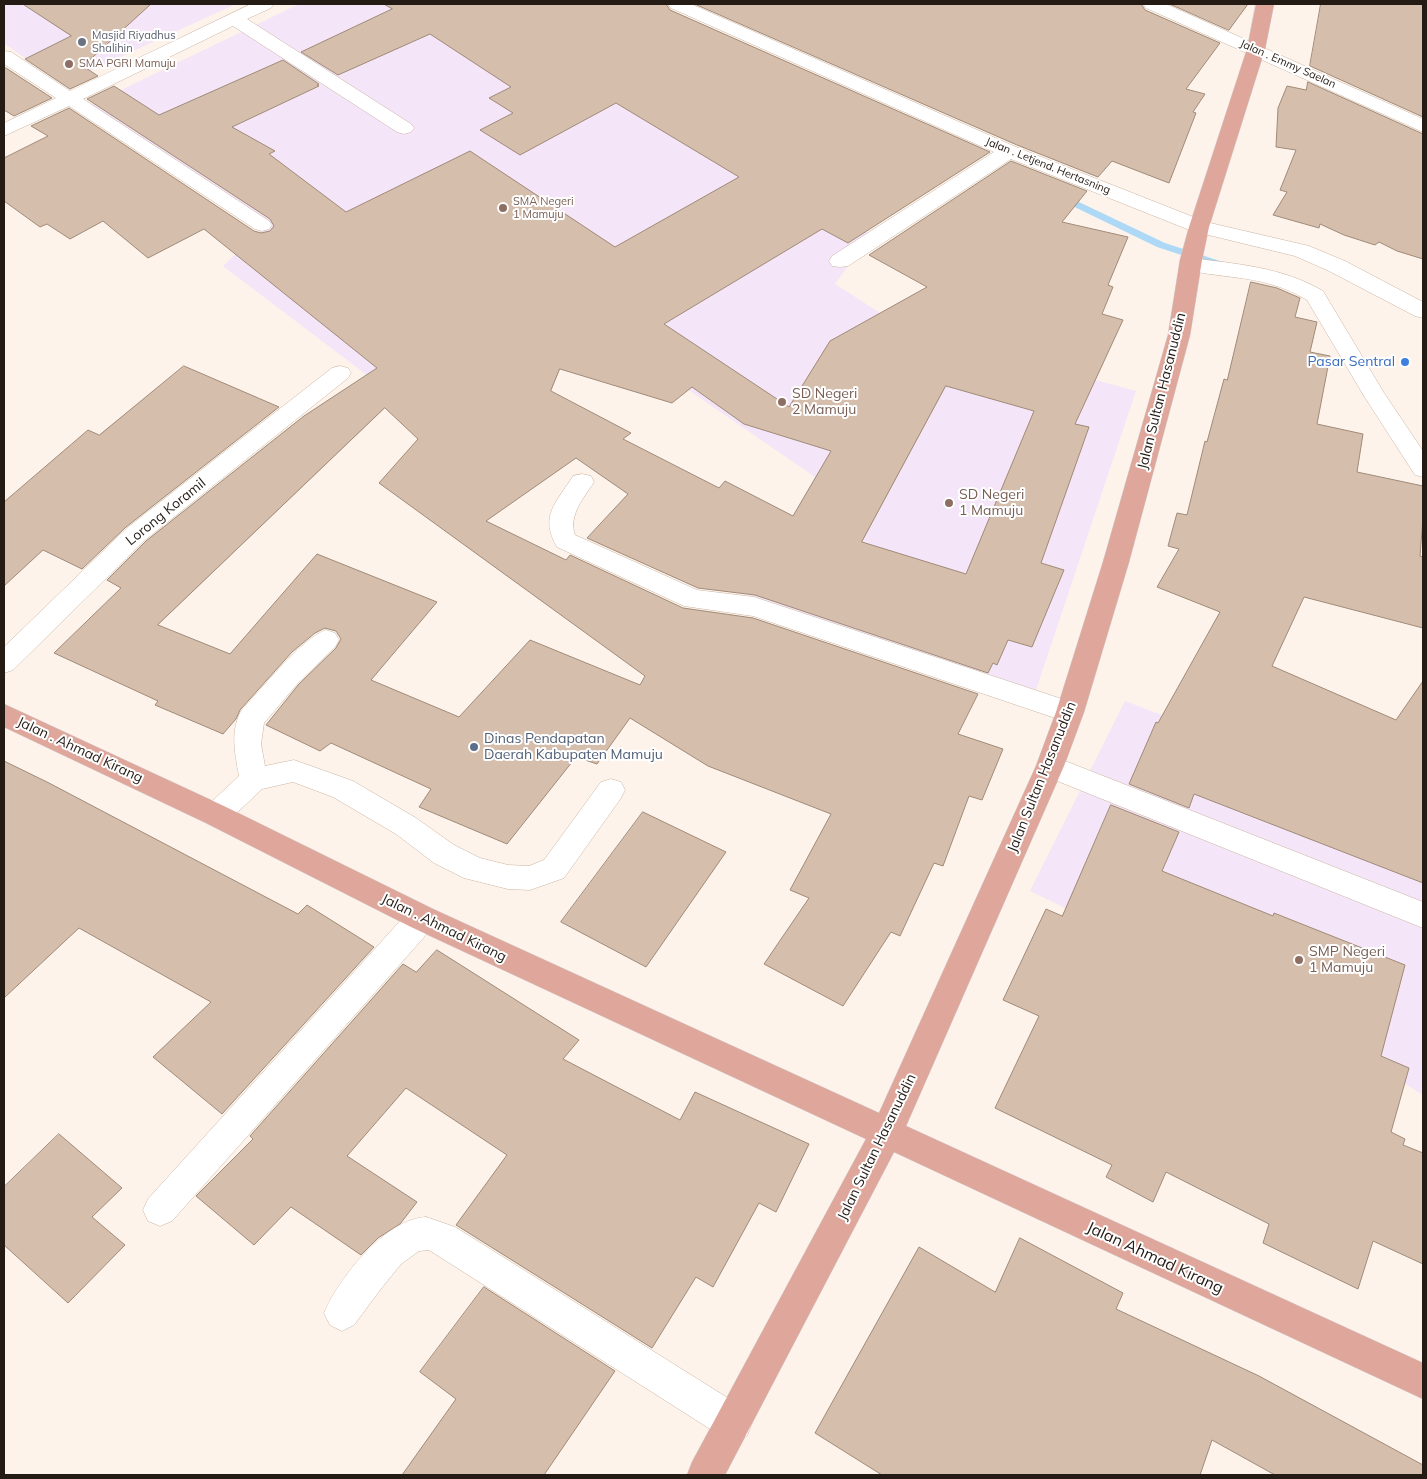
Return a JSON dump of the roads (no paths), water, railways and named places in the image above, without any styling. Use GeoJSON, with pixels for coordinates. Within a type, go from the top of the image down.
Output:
{"type":"FeatureCollection","features":[{"type":"Feature","properties":{"kind":"main road","name":"Jalan Sultan Hasanuddin"},"geometry":{"type":"LineString","coordinates":[[705,1475],[886,1134],[1050,766],[1070,712],[1116,562],[1176,344],[1194,247],[1256,49],[1266,4]]}},
{"type":"Feature","properties":{"kind":"main road","name":"Jalan . Ahmad Kirang"},"geometry":{"type":"LineString","coordinates":[[4,715],[216,815],[422,918],[886,1134]]}},
{"type":"Feature","properties":{"kind":"main road","name":"Jalan Ahmad Kirang"},"geometry":{"type":"LineString","coordinates":[[886,1134],[1423,1381]]}},
{"type":"Feature","properties":{"kind":"street"},"geometry":{"type":"LineString","coordinates":[[4,130],[265,4]]}},
{"type":"Feature","properties":{"kind":"street","name":"Jalan . Letjend. Hertasning"},"geometry":{"type":"LineString","coordinates":[[677,4],[702,8],[1009,151],[1194,247],[1302,251],[1337,266],[1423,311]]}},
{"type":"Feature","properties":{"kind":"street","name":"Jalan . Emmy Saelan"},"geometry":{"type":"LineString","coordinates":[[1152,4],[1256,49],[1423,126]]}},
{"type":"Feature","properties":{"kind":"street"},"geometry":{"type":"LineString","coordinates":[[234,19],[404,128]]}},
{"type":"Feature","properties":{"kind":"street"},"geometry":{"type":"LineString","coordinates":[[4,56],[262,225]]}},
{"type":"Feature","properties":{"kind":"street"},"geometry":{"type":"LineString","coordinates":[[840,261],[1009,151]]}},
{"type":"Feature","properties":{"kind":"street"},"geometry":{"type":"LineString","coordinates":[[1194,247],[1258,274],[1285,280],[1300,286],[1315,296],[1375,396],[1423,469]]}},
{"type":"Feature","properties":{"kind":"street","name":"Lorong Koramil"},"geometry":{"type":"LineString","coordinates":[[4,663],[136,534],[340,374]]}},
{"type":"Feature","properties":{"kind":"street"},"geometry":{"type":"LineString","coordinates":[[582,482],[560,519],[560,532],[566,541],[693,599],[754,608],[1070,712]]}},
{"type":"Feature","properties":{"kind":"street"},"geometry":{"type":"LineString","coordinates":[[254,779],[246,744],[251,719],[288,676],[326,640]]}},
{"type":"Feature","properties":{"kind":"street"},"geometry":{"type":"LineString","coordinates":[[1050,766],[1423,915]]}},
{"type":"Feature","properties":{"kind":"street"},"geometry":{"type":"LineString","coordinates":[[216,815],[254,779],[294,772],[343,789],[406,826],[444,854],[474,869],[508,877],[530,878],[554,869],[611,790]]}},
{"type":"Feature","properties":{"kind":"street"},"geometry":{"type":"LineString","coordinates":[[160,1210],[422,918]]}},
{"type":"Feature","properties":{"kind":"street"},"geometry":{"type":"LineString","coordinates":[[342,1312],[393,1248],[408,1237],[425,1233],[443,1239],[734,1423]]}},
{"type":"Feature","properties":{"kind":"waterway"},"geometry":{"type":"LineString","coordinates":[[1060,196],[1161,245],[1222,265]]}},
{"type":"Feature","properties":{"kind":"place","name":"Masjid Riyadhus Shalihin"},"geometry":{"type":"Point","coordinates":[82,42]}},
{"type":"Feature","properties":{"kind":"place","name":"SMA PGRI Mamuju"},"geometry":{"type":"Point","coordinates":[69,64]}},
{"type":"Feature","properties":{"kind":"place","name":"SMA Negeri 1 Mamuju"},"geometry":{"type":"Point","coordinates":[503,208]}},
{"type":"Feature","properties":{"kind":"place","name":"Pasar Sentral"},"geometry":{"type":"Point","coordinates":[1405,362]}},
{"type":"Feature","properties":{"kind":"place","name":"SD Negeri 2 Mamuju"},"geometry":{"type":"Point","coordinates":[782,402]}},
{"type":"Feature","properties":{"kind":"place","name":"SD Negeri 1 Mamuju"},"geometry":{"type":"Point","coordinates":[949,503]}},
{"type":"Feature","properties":{"kind":"place","name":"Dinas Pendapatan Daerah Kabupaten Mamuju"},"geometry":{"type":"Point","coordinates":[474,747]}},
{"type":"Feature","properties":{"kind":"place","name":"SMP Negeri 1 Mamuju"},"geometry":{"type":"Point","coordinates":[1299,960]}}]}
